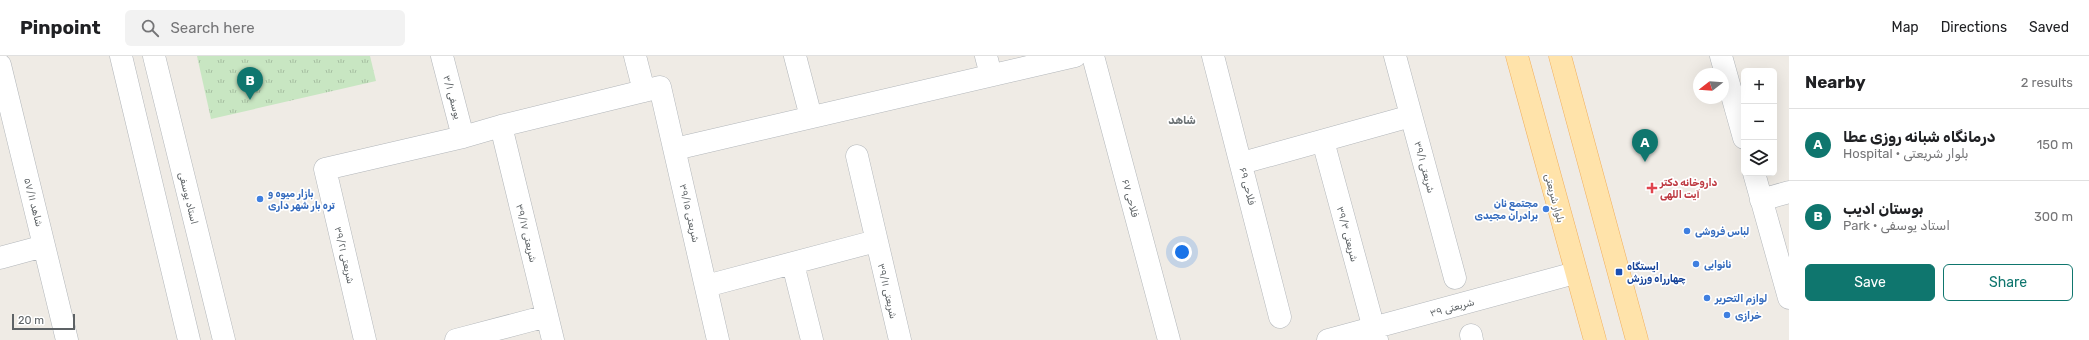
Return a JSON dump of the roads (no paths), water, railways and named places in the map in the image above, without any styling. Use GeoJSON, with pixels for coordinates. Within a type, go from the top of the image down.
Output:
{"type":"FeatureCollection","features":[{"type":"Feature","properties":{"kind":"main road","name":"بلوار شریعتی"},"geometry":{"type":"LineString","coordinates":[[1517,56],[1575,273],[1595,340]]}},
{"type":"Feature","properties":{"kind":"main road"},"geometry":{"type":"LineString","coordinates":[[1560,56],[1637,340]]}},
{"type":"Feature","properties":{"kind":"street"},"geometry":{"type":"LineString","coordinates":[[121,56],[189,340]]}},
{"type":"Feature","properties":{"kind":"street","name":"استاد یوسفی"},"geometry":{"type":"LineString","coordinates":[[154,56],[224,340]]}},
{"type":"Feature","properties":{"kind":"street","name":"یوسفی ۳/۱"},"geometry":{"type":"LineString","coordinates":[[442,56],[463,137]]}},
{"type":"Feature","properties":{"kind":"street","name":"شریعتی ۳۹/۱۵"},"geometry":{"type":"LineString","coordinates":[[635,56],[652,89],[675,148],[718,340]]}},
{"type":"Feature","properties":{"kind":"street"},"geometry":{"type":"LineString","coordinates":[[795,56],[811,117]]}},
{"type":"Feature","properties":{"kind":"street"},"geometry":{"type":"LineString","coordinates":[[675,148],[811,117],[989,66],[1076,56]]}},
{"type":"Feature","properties":{"kind":"street","name":"فلاحی ۶۷"},"geometry":{"type":"LineString","coordinates":[[1093,56],[1169,340]]}},
{"type":"Feature","properties":{"kind":"street","name":"فلاحی ۶۹"},"geometry":{"type":"LineString","coordinates":[[1213,56],[1242,163],[1280,317]]}},
{"type":"Feature","properties":{"kind":"street","name":"شریعتی ۳۹/۱"},"geometry":{"type":"LineString","coordinates":[[1395,56],[1455,278]]}},
{"type":"Feature","properties":{"kind":"street"},"geometry":{"type":"LineString","coordinates":[[1721,56],[1741,127]]}},
{"type":"Feature","properties":{"kind":"street","name":"شاهد ۵۷/۱۱"},"geometry":{"type":"LineString","coordinates":[[0,65],[4,100],[44,246],[67,340]]}},
{"type":"Feature","properties":{"kind":"street"},"geometry":{"type":"LineString","coordinates":[[463,137],[501,126],[652,89]]}},
{"type":"Feature","properties":{"kind":"street"},"geometry":{"type":"LineString","coordinates":[[1242,163],[1412,116]]}},
{"type":"Feature","properties":{"kind":"street","name":"شریعتی ۳۹/۱۷"},"geometry":{"type":"LineString","coordinates":[[501,126],[553,340]]}},
{"type":"Feature","properties":{"kind":"street","name":"شریعتی ۳۹/۲۱"},"geometry":{"type":"LineString","coordinates":[[365,340],[325,169],[463,137]]}},
{"type":"Feature","properties":{"kind":"street","name":"شریعتی ۳۹/۳"},"geometry":{"type":"LineString","coordinates":[[1323,140],[1375,334]]}},
{"type":"Feature","properties":{"kind":"street","name":"شریعتی ۳۹/۱۱"},"geometry":{"type":"LineString","coordinates":[[857,156],[900,340]]}},
{"type":"Feature","properties":{"kind":"street"},"geometry":{"type":"LineString","coordinates":[[1755,176],[1789,298]]}},
{"type":"Feature","properties":{"kind":"street"},"geometry":{"type":"LineString","coordinates":[[1761,200],[1789,192]]}},
{"type":"Feature","properties":{"kind":"street"},"geometry":{"type":"LineString","coordinates":[[706,286],[876,241]]}},
{"type":"Feature","properties":{"kind":"street"},"geometry":{"type":"LineString","coordinates":[[0,258],[44,246]]}},
{"type":"Feature","properties":{"kind":"street"},"geometry":{"type":"LineString","coordinates":[[793,264],[812,340]]}},
{"type":"Feature","properties":{"kind":"street","name":"شریعتی ۳۹"},"geometry":{"type":"LineString","coordinates":[[1328,340],[1375,334],[1575,273]]}},
{"type":"Feature","properties":{"kind":"street"},"geometry":{"type":"LineString","coordinates":[[456,340],[547,316]]}},
{"type":"Feature","properties":{"kind":"place","name":"بوستان ادیب"},"geometry":{"type":"Point","coordinates":[250,100]}},
{"type":"Feature","properties":{"kind":"place","name":"درمانگاه شبانه روزی عطا"},"geometry":{"type":"Point","coordinates":[1645,162]}},
{"type":"Feature","properties":{"kind":"place","name":"داروخانه دکتر آیت اللهی"},"geometry":{"type":"Point","coordinates":[1652,188]}},
{"type":"Feature","properties":{"kind":"place","name":"بازار میوه و تره بار شهر داری"},"geometry":{"type":"Point","coordinates":[260,199]}},
{"type":"Feature","properties":{"kind":"place","name":"مجتمع نان برادران مجیدی"},"geometry":{"type":"Point","coordinates":[1546,209]}},
{"type":"Feature","properties":{"kind":"place","name":"لباس فروشی"},"geometry":{"type":"Point","coordinates":[1687,231]}},
{"type":"Feature","properties":{"kind":"place","name":"نانوایی"},"geometry":{"type":"Point","coordinates":[1696,264]}},
{"type":"Feature","properties":{"kind":"place","name":"ایستگاه چهارراه ورزش"},"geometry":{"type":"Point","coordinates":[1619,272]}},
{"type":"Feature","properties":{"kind":"place","name":"لوازم التحریر"},"geometry":{"type":"Point","coordinates":[1707,298]}},
{"type":"Feature","properties":{"kind":"place","name":"خرازی"},"geometry":{"type":"Point","coordinates":[1727,315]}},
{"type":"Feature","properties":{"kind":"district","name":"شاهد"},"geometry":{"type":"Point","coordinates":[1182,120]}}]}
